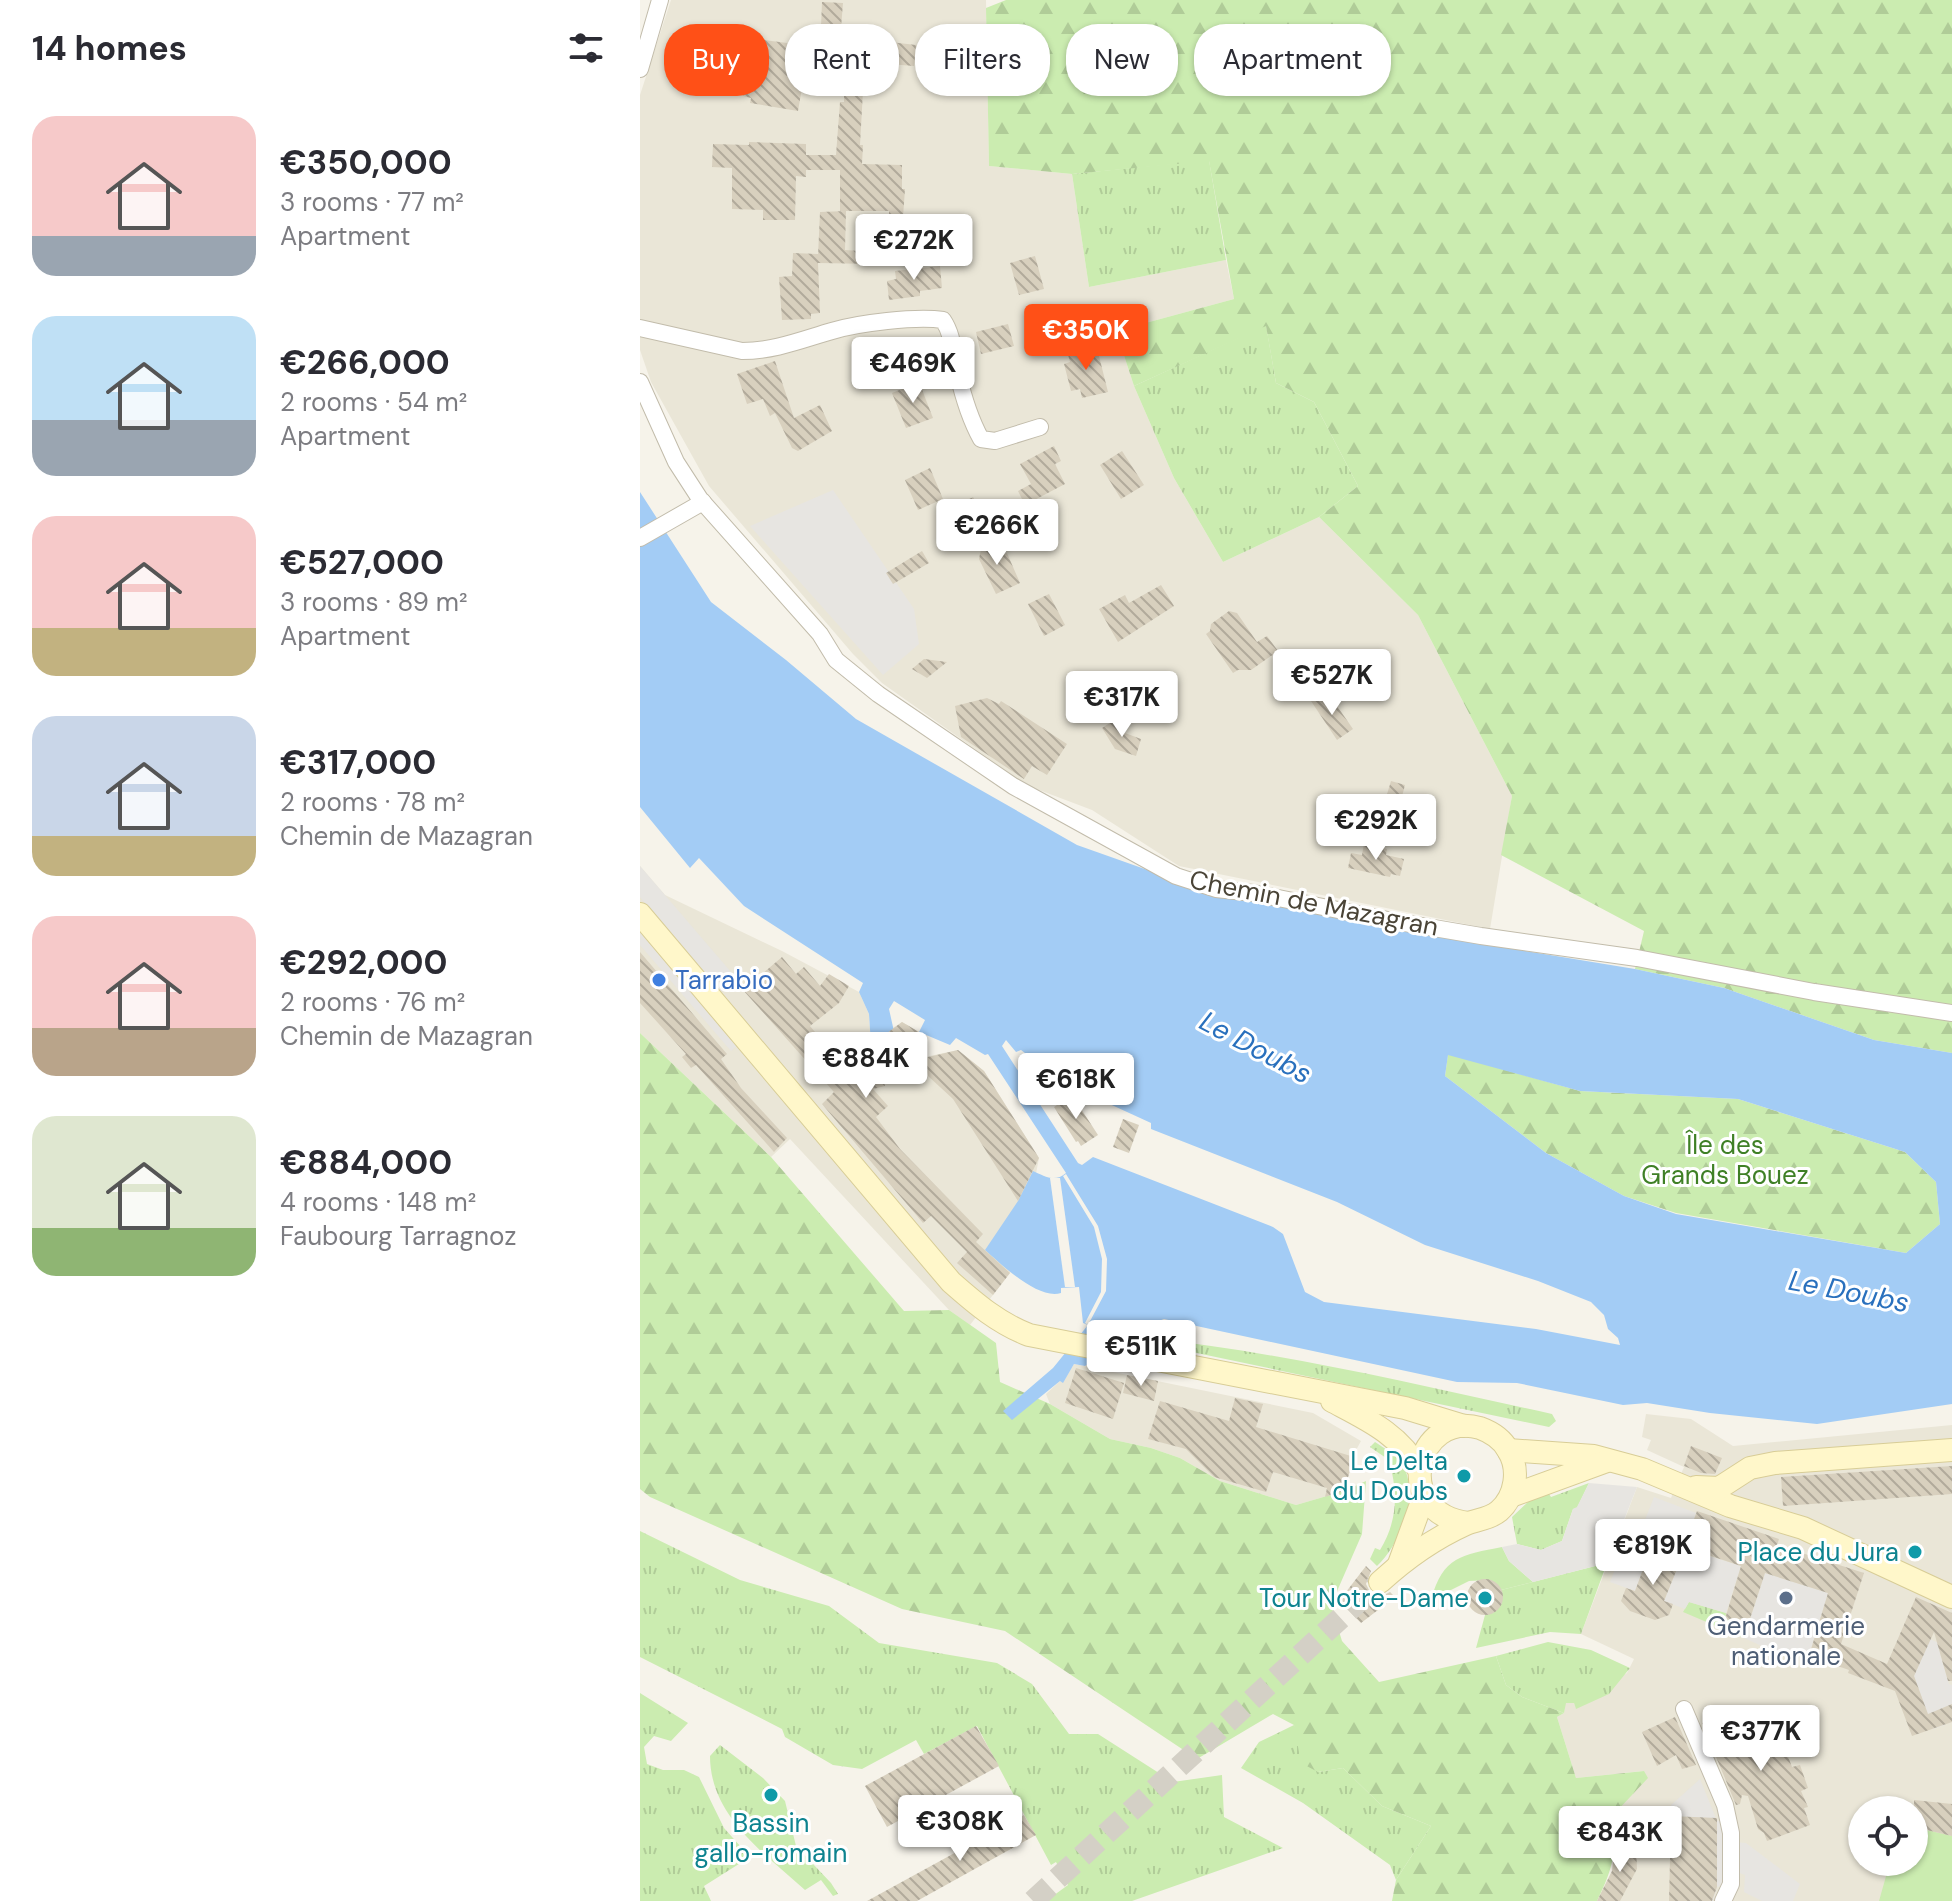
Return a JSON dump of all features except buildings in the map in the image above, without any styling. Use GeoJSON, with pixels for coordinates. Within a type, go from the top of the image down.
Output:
{"type":"FeatureCollection","features":[{"type":"Feature","properties":{"kind":"main road"},"geometry":{"type":"LineString","coordinates":[[640,914],[951,1282],[986,1313],[1010,1328],[1118,1354],[1405,1408],[1489,1432],[1508,1450],[1514,1464],[1515,1480],[1511,1496],[1499,1511],[1468,1523],[1399,1564],[1380,1582]]}},
{"type":"Feature","properties":{"kind":"main road"},"geometry":{"type":"LineString","coordinates":[[1313,1391],[1377,1425],[1410,1453],[1419,1470],[1424,1496],[1399,1564]]}},
{"type":"Feature","properties":{"kind":"main road"},"geometry":{"type":"LineString","coordinates":[[1419,1470],[1422,1457],[1439,1436],[1464,1426]]}},
{"type":"Feature","properties":{"kind":"main road"},"geometry":{"type":"LineString","coordinates":[[1508,1450],[1594,1456],[1706,1489],[1719,1488],[1750,1468],[1775,1463],[1952,1450]]}},
{"type":"Feature","properties":{"kind":"main road"},"geometry":{"type":"LineString","coordinates":[[1511,1496],[1610,1460]]}},
{"type":"Feature","properties":{"kind":"main road"},"geometry":{"type":"LineString","coordinates":[[1683,1484],[1730,1506],[1803,1528],[1952,1597]]}},
{"type":"Feature","properties":{"kind":"main road"},"geometry":{"type":"LineString","coordinates":[[1424,1496],[1442,1516],[1468,1523]]}},
{"type":"Feature","properties":{"kind":"street"},"geometry":{"type":"LineString","coordinates":[[640,69],[660,0]]}},
{"type":"Feature","properties":{"kind":"street"},"geometry":{"type":"LineString","coordinates":[[640,328],[742,351],[759,351],[836,330],[912,319],[943,320],[949,329],[972,423],[981,439],[995,441],[1040,427]]}},
{"type":"Feature","properties":{"kind":"street","name":"Chemin de Mazagran"},"geometry":{"type":"LineString","coordinates":[[640,382],[676,462],[703,502],[820,634],[836,660],[878,694],[1013,786],[1176,876],[1216,889],[1253,893],[1408,923],[1637,958],[1814,992],[1952,1013]]}},
{"type":"Feature","properties":{"kind":"street"},"geometry":{"type":"LineString","coordinates":[[640,538],[703,502]]}},
{"type":"Feature","properties":{"kind":"street"},"geometry":{"type":"LineString","coordinates":[[1684,1709],[1725,1805],[1731,1833],[1733,1892],[1723,1901]]}},
{"type":"Feature","properties":{"kind":"shaded area"},"geometry":{"type":"Polygon","coordinates":[[[671,0],[986,0],[986,24],[915,24],[915,96],[988,96],[989,166],[1072,174],[1089,287],[1226,260],[1234,299],[1116,331],[1134,386],[1174,478],[1223,562],[1319,517],[1418,615],[1512,796],[1490,929],[1179,866],[1092,810],[1026,785],[882,683],[853,654],[709,486],[651,382],[640,350],[640,95],[671,0]]]}},
{"type":"Feature","properties":{"kind":"shaded area"},"geometry":{"type":"Polygon","coordinates":[[[833,490],[914,609],[919,644],[883,675],[750,526],[833,490]]]}},
{"type":"Feature","properties":{"kind":"shaded area"},"geometry":{"type":"Polygon","coordinates":[[[640,866],[665,895],[859,992],[869,1014],[871,1043],[902,1022],[919,1032],[925,1057],[958,1050],[984,1071],[1039,1158],[1019,1261],[970,1325],[949,1310],[790,1139],[771,1157],[640,1033],[640,866]]]}},
{"type":"Feature","properties":{"kind":"shaded area"},"geometry":{"type":"Polygon","coordinates":[[[640,866],[737,979],[720,993],[640,897],[640,866]]]}},
{"type":"Feature","properties":{"kind":"shaded area"},"geometry":{"type":"Polygon","coordinates":[[[640,928],[739,1044],[731,1051],[640,945],[640,928]]]}},
{"type":"Feature","properties":{"kind":"shaded area"},"geometry":{"type":"Polygon","coordinates":[[[1074,1364],[1313,1413],[1361,1441],[1344,1491],[1296,1505],[1220,1481],[1180,1458],[1110,1439],[1050,1404],[1046,1394],[1060,1381],[1063,1382],[1074,1364]]]}},
{"type":"Feature","properties":{"kind":"shaded area"},"geometry":{"type":"Polygon","coordinates":[[[1646,1414],[1691,1419],[1733,1446],[1952,1425],[1952,1901],[1597,1901],[1612,1871],[1615,1813],[1643,1771],[1576,1778],[1557,1717],[1564,1713],[1565,1703],[1574,1703],[1576,1708],[1627,1673],[1634,1659],[1581,1634],[1637,1487],[1671,1498],[1684,1467],[1647,1450],[1651,1440],[1642,1437],[1646,1414]]]}},
{"type":"Feature","properties":{"kind":"shaded area"},"geometry":{"type":"Polygon","coordinates":[[[1589,1483],[1637,1487],[1607,1563],[1533,1582],[1509,1561],[1502,1547],[1517,1544],[1541,1550],[1562,1541],[1573,1509],[1589,1483]]]}},
{"type":"Feature","properties":{"kind":"shaded area"},"geometry":{"type":"Polygon","coordinates":[[[1654,1497],[1696,1513],[1684,1548],[1741,1566],[1726,1613],[1689,1602],[1685,1609],[1664,1601],[1681,1559],[1651,1548],[1635,1591],[1610,1582],[1632,1527],[1641,1530],[1654,1497]]]}},
{"type":"Feature","properties":{"kind":"shaded area"},"geometry":{"type":"Polygon","coordinates":[[[1765,1573],[1828,1593],[1809,1655],[1788,1658],[1744,1638],[1765,1573]]]}},
{"type":"Feature","properties":{"kind":"shaded area"},"geometry":{"type":"Polygon","coordinates":[[[1930,1639],[1945,1646],[1940,1654],[1949,1684],[1952,1685],[1952,1705],[1939,1710],[1945,1725],[1933,1729],[1914,1676],[1930,1639]]]}},
{"type":"Feature","properties":{"kind":"shaded area"},"geometry":{"type":"Polygon","coordinates":[[[1700,1779],[1717,1821],[1725,1820],[1725,1885],[1717,1887],[1713,1901],[1669,1901],[1674,1819],[1671,1805],[1700,1779]]]}},
{"type":"Feature","properties":{"kind":"shaded area"},"geometry":{"type":"Polygon","coordinates":[[[1737,1842],[1746,1843],[1800,1884],[1793,1901],[1762,1901],[1744,1892],[1745,1875],[1737,1872],[1737,1842]]]}},
{"type":"Feature","properties":{"kind":"green space"},"geometry":{"type":"Polygon","coordinates":[[[1006,0],[1952,0],[1952,1053],[1874,1040],[1724,988],[1635,969],[1644,931],[1501,855],[1512,796],[1418,615],[1319,517],[1358,486],[1314,402],[1276,383],[1266,326],[1134,386],[1116,331],[1234,299],[1209,161],[1072,174],[989,166],[988,96],[1050,96],[1050,24],[986,24],[986,8],[1006,0]]]}},
{"type":"Feature","properties":{"kind":"green space"},"geometry":{"type":"Polygon","coordinates":[[[1209,160],[1226,260],[1089,287],[1072,174],[1209,160]]]}},
{"type":"Feature","properties":{"kind":"green space"},"geometry":{"type":"Polygon","coordinates":[[[1266,325],[1276,383],[1314,402],[1358,486],[1319,517],[1223,562],[1174,478],[1134,386],[1266,325]]]}},
{"type":"Feature","properties":{"kind":"green space"},"geometry":{"type":"Polygon","coordinates":[[[640,1033],[771,1157],[904,1311],[949,1310],[996,1343],[1000,1382],[1050,1404],[1110,1439],[1180,1458],[1220,1481],[1296,1505],[1366,1481],[1362,1534],[1331,1605],[1342,1641],[1379,1682],[1496,1656],[1506,1685],[1522,1697],[1564,1713],[1557,1717],[1576,1778],[1644,1771],[1648,1778],[1615,1813],[1613,1858],[1597,1901],[1392,1901],[1396,1880],[1431,1826],[1382,1806],[1343,1768],[1318,1772],[1301,1763],[1294,1725],[1273,1714],[1197,1759],[1005,1631],[902,1609],[650,1497],[640,1489],[640,1033]]]}},
{"type":"Feature","properties":{"kind":"green space","name":"Île des Grands Bouez"},"geometry":{"type":"Polygon","coordinates":[[[1448,1054],[1580,1091],[1738,1099],[1905,1152],[1936,1182],[1940,1224],[1906,1253],[1676,1213],[1624,1196],[1546,1153],[1445,1076],[1448,1054]]]}},
{"type":"Feature","properties":{"kind":"green space"},"geometry":{"type":"Polygon","coordinates":[[[1150,1338],[1251,1352],[1352,1371],[1552,1414],[1556,1421],[1549,1427],[1149,1343],[1150,1338]]]}},
{"type":"Feature","properties":{"kind":"green space"},"geometry":{"type":"Polygon","coordinates":[[[1375,1442],[1404,1467],[1409,1493],[1400,1533],[1377,1566],[1370,1559],[1375,1548],[1380,1550],[1386,1539],[1393,1517],[1395,1495],[1389,1460],[1370,1447],[1375,1442]]]}},
{"type":"Feature","properties":{"kind":"green space"},"geometry":{"type":"Polygon","coordinates":[[[1589,1483],[1577,1508],[1573,1509],[1562,1541],[1541,1550],[1517,1544],[1512,1517],[1530,1500],[1547,1491],[1551,1497],[1589,1483]]]}},
{"type":"Feature","properties":{"kind":"green space"},"geometry":{"type":"Polygon","coordinates":[[[640,1531],[740,1580],[829,1606],[879,1643],[997,1663],[1032,1684],[1069,1734],[1098,1734],[1173,1782],[1222,1775],[1224,1817],[1283,1848],[1132,1901],[1046,1901],[1068,1885],[1056,1862],[1051,1865],[977,1726],[924,1754],[916,1740],[862,1769],[833,1765],[785,1737],[782,1729],[640,1657],[640,1531]]]}},
{"type":"Feature","properties":{"kind":"green space"},"geometry":{"type":"Polygon","coordinates":[[[1502,1547],[1509,1561],[1533,1582],[1501,1590],[1490,1580],[1469,1581],[1431,1600],[1442,1574],[1456,1560],[1502,1547]]]}},
{"type":"Feature","properties":{"kind":"green space"},"geometry":{"type":"Polygon","coordinates":[[[1607,1563],[1581,1634],[1550,1632],[1476,1648],[1485,1615],[1494,1612],[1502,1603],[1501,1590],[1607,1563]]]}},
{"type":"Feature","properties":{"kind":"green space"},"geometry":{"type":"Polygon","coordinates":[[[1689,1602],[1726,1613],[1725,1619],[1748,1625],[1744,1638],[1683,1612],[1689,1602]]]}},
{"type":"Feature","properties":{"kind":"green space"},"geometry":{"type":"Polygon","coordinates":[[[1548,1642],[1591,1650],[1630,1668],[1609,1694],[1576,1709],[1574,1703],[1566,1703],[1564,1713],[1522,1697],[1506,1685],[1496,1656],[1548,1642]]]}},
{"type":"Feature","properties":{"kind":"green space"},"geometry":{"type":"Polygon","coordinates":[[[640,1693],[688,1723],[671,1741],[654,1736],[644,1747],[647,1764],[663,1770],[684,1770],[699,1777],[724,1828],[750,1857],[704,1886],[711,1901],[640,1901],[640,1693]]]}},
{"type":"Feature","properties":{"kind":"green space"},"geometry":{"type":"Polygon","coordinates":[[[1294,1725],[1318,1772],[1343,1768],[1382,1806],[1431,1826],[1396,1880],[1390,1865],[1303,1803],[1241,1768],[1259,1742],[1294,1725]]]}},
{"type":"Feature","properties":{"kind":"green space"},"geometry":{"type":"Polygon","coordinates":[[[720,1745],[763,1778],[785,1801],[796,1846],[838,1894],[833,1896],[821,1880],[805,1890],[742,1832],[719,1797],[712,1777],[710,1756],[720,1745]]]}},
{"type":"Feature","properties":{"kind":"green space"},"geometry":{"type":"Polygon","coordinates":[[[1928,1830],[1952,1836],[1952,1901],[1879,1901],[1886,1876],[1928,1876],[1928,1830]]]}},
{"type":"Feature","properties":{"kind":"water","name":"Le Doubs"},"geometry":{"type":"Polygon","coordinates":[[[640,492],[711,602],[856,719],[1077,845],[1173,879],[1357,923],[1635,969],[1724,988],[1874,1040],[1952,1053],[1952,1404],[1817,1424],[1647,1403],[1623,1405],[1517,1383],[1457,1382],[1164,1319],[1126,1333],[1085,1366],[1074,1364],[1063,1383],[1060,1381],[1012,1420],[1003,1411],[1053,1368],[1088,1325],[1083,1323],[1079,1287],[1061,1288],[1061,1293],[1052,1294],[1042,1291],[1021,1280],[985,1250],[1018,1201],[1033,1171],[1054,1178],[1066,1173],[988,1054],[956,1038],[950,1045],[919,1032],[925,1020],[894,1001],[889,1009],[899,1054],[872,1060],[869,1014],[859,992],[863,983],[744,906],[699,858],[690,868],[640,807],[640,492]],[[1006,1040],[1002,1046],[1078,1163],[1082,1165],[1093,1157],[1273,1227],[1283,1234],[1305,1292],[1324,1302],[1536,1329],[1620,1345],[1618,1338],[1608,1329],[1604,1315],[1591,1302],[1538,1281],[1425,1245],[1337,1202],[1151,1129],[1151,1123],[1066,1084],[1021,1050],[1016,1052],[1006,1040]],[[1448,1055],[1445,1076],[1546,1153],[1624,1196],[1676,1214],[1906,1253],[1940,1224],[1936,1182],[1905,1152],[1738,1099],[1580,1091],[1448,1055]]]}},
{"type":"Feature","properties":{"kind":"pier"},"geometry":{"type":"Polygon","coordinates":[[[1066,1174],[1098,1226],[1107,1259],[1106,1291],[1088,1325],[1085,1323],[1101,1292],[1102,1259],[1094,1227],[1063,1176],[1066,1174]]]}},
{"type":"Feature","properties":{"kind":"pier"},"geometry":{"type":"Polygon","coordinates":[[[1050,1178],[1060,1178],[1075,1287],[1065,1287],[1050,1178]]]}},
{"type":"Feature","properties":{"kind":"tunnel"},"geometry":{"type":"LineString","coordinates":[[1033,1901],[1380,1582]]}},
{"type":"Feature","properties":{"kind":"place","name":"Tarrabio"},"geometry":{"type":"Point","coordinates":[659,980]}},
{"type":"Feature","properties":{"kind":"place","name":"Le Delta du Doubs"},"geometry":{"type":"Point","coordinates":[1464,1476]}},
{"type":"Feature","properties":{"kind":"place","name":"Place du Jura"},"geometry":{"type":"Point","coordinates":[1915,1552]}},
{"type":"Feature","properties":{"kind":"place","name":"Tour Notre-Dame"},"geometry":{"type":"Point","coordinates":[1485,1598]}},
{"type":"Feature","properties":{"kind":"place","name":"Gendarmerie nationale"},"geometry":{"type":"Point","coordinates":[1786,1598]}},
{"type":"Feature","properties":{"kind":"place","name":"Bassin gallo-romain"},"geometry":{"type":"Point","coordinates":[771,1795]}}]}
